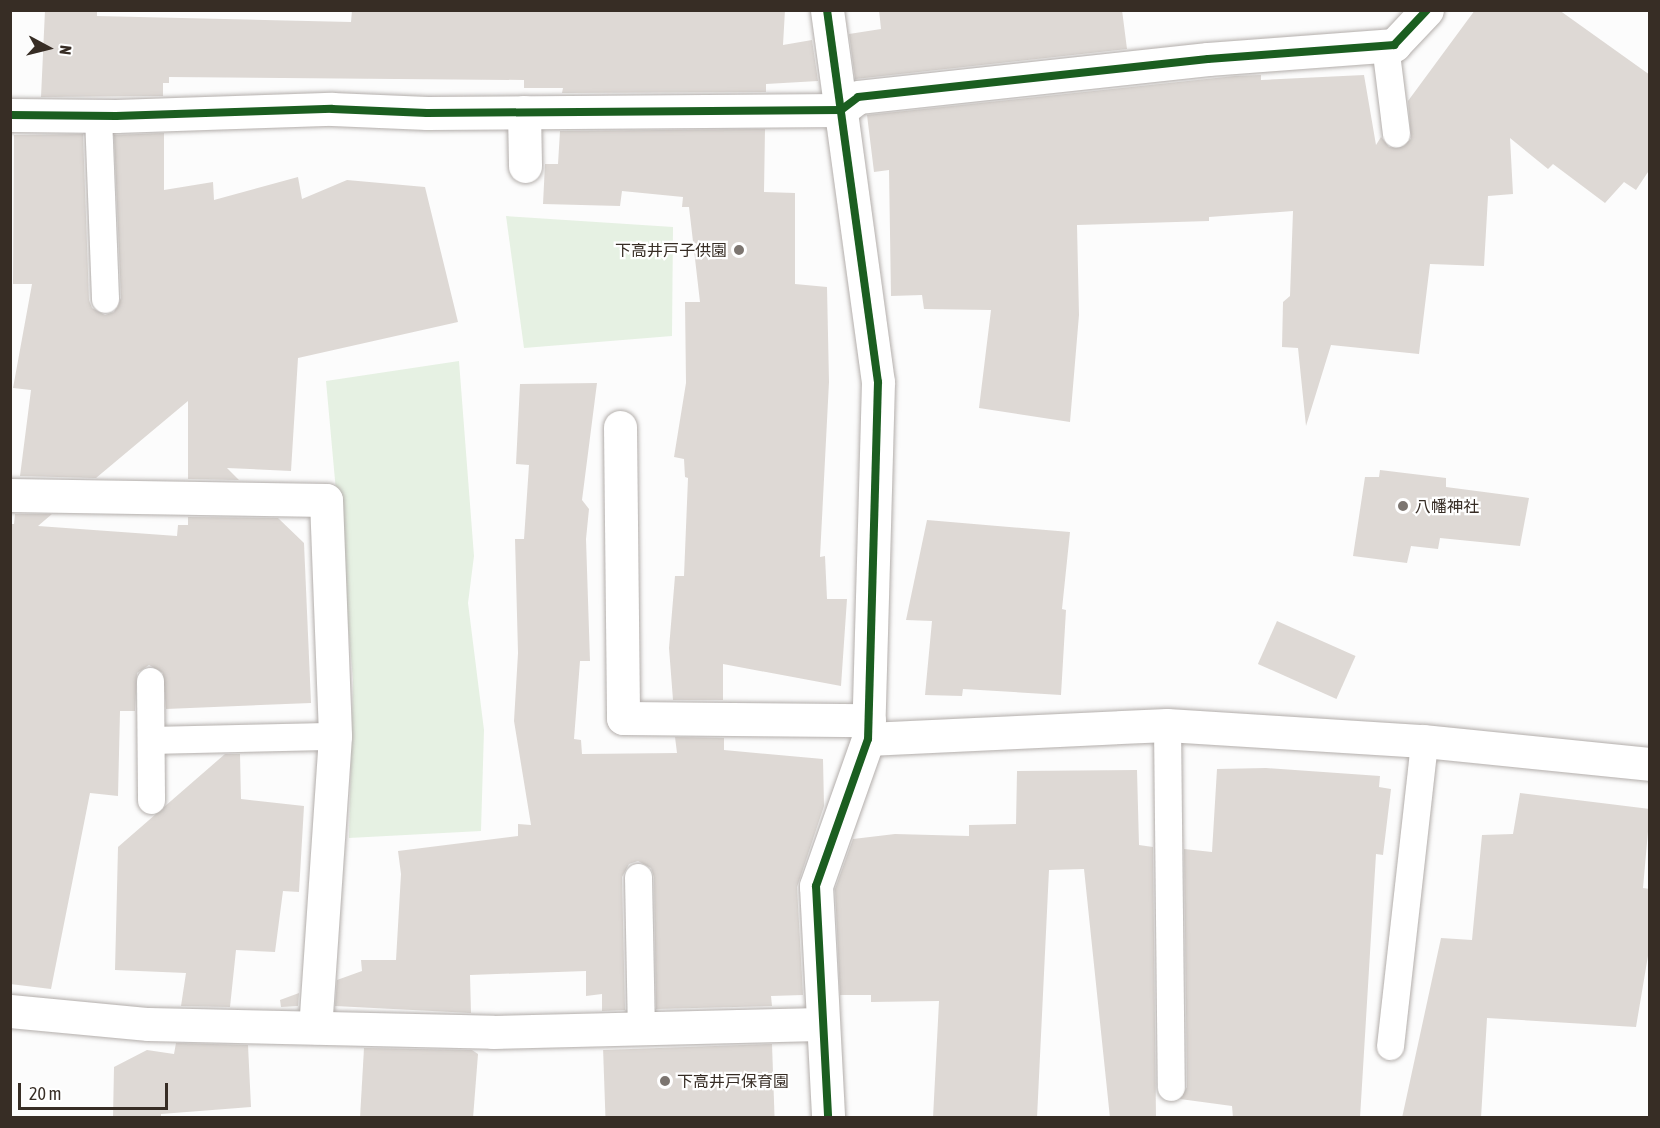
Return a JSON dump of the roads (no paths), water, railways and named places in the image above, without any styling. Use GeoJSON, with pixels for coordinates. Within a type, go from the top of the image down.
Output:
{"type":"FeatureCollection","features":[{"type":"Feature","properties":{"kind":"street"},"geometry":{"type":"LineString","coordinates":[[827,10],[878,382],[868,730],[816,886],[820,1024],[828,1118]]}},
{"type":"Feature","properties":{"kind":"street"},"geometry":{"type":"LineString","coordinates":[[10,115],[98,116],[332,109],[524,112],[841,110],[858,97],[1208,59],[1394,45],[1420,13]]}},
{"type":"Feature","properties":{"kind":"street"},"geometry":{"type":"LineString","coordinates":[[524,112],[525,166]]}},
{"type":"Feature","properties":{"kind":"street"},"geometry":{"type":"LineString","coordinates":[[620,427],[623,718],[868,730],[1167,725],[1424,741],[1650,764]]}},
{"type":"Feature","properties":{"kind":"street"},"geometry":{"type":"LineString","coordinates":[[10,495],[326,500],[335,736],[315,1027]]}},
{"type":"Feature","properties":{"kind":"street"},"geometry":{"type":"LineString","coordinates":[[10,1011],[148,1024],[493,1032],[820,1024]]}},
{"type":"Feature","properties":{"kind":"lane"},"geometry":{"type":"LineString","coordinates":[[1385,45],[1396,132]]}},
{"type":"Feature","properties":{"kind":"lane"},"geometry":{"type":"LineString","coordinates":[[98,116],[105,299]]}},
{"type":"Feature","properties":{"kind":"lane"},"geometry":{"type":"LineString","coordinates":[[150,681],[151,801]]}},
{"type":"Feature","properties":{"kind":"lane"},"geometry":{"type":"LineString","coordinates":[[1167,725],[1171,1087]]}},
{"type":"Feature","properties":{"kind":"lane"},"geometry":{"type":"LineString","coordinates":[[152,740],[335,736]]}},
{"type":"Feature","properties":{"kind":"lane"},"geometry":{"type":"LineString","coordinates":[[1390,1046],[1424,741]]}},
{"type":"Feature","properties":{"kind":"lane"},"geometry":{"type":"LineString","coordinates":[[638,877],[641,1028]]}},
{"type":"Feature","properties":{"kind":"place","name":"下高井戸子供園"},"geometry":{"type":"Point","coordinates":[739,250]}},
{"type":"Feature","properties":{"kind":"place","name":"八幡神社"},"geometry":{"type":"Point","coordinates":[1403,506]}},
{"type":"Feature","properties":{"kind":"place","name":"下高井戸保育園"},"geometry":{"type":"Point","coordinates":[665,1081]}}]}
